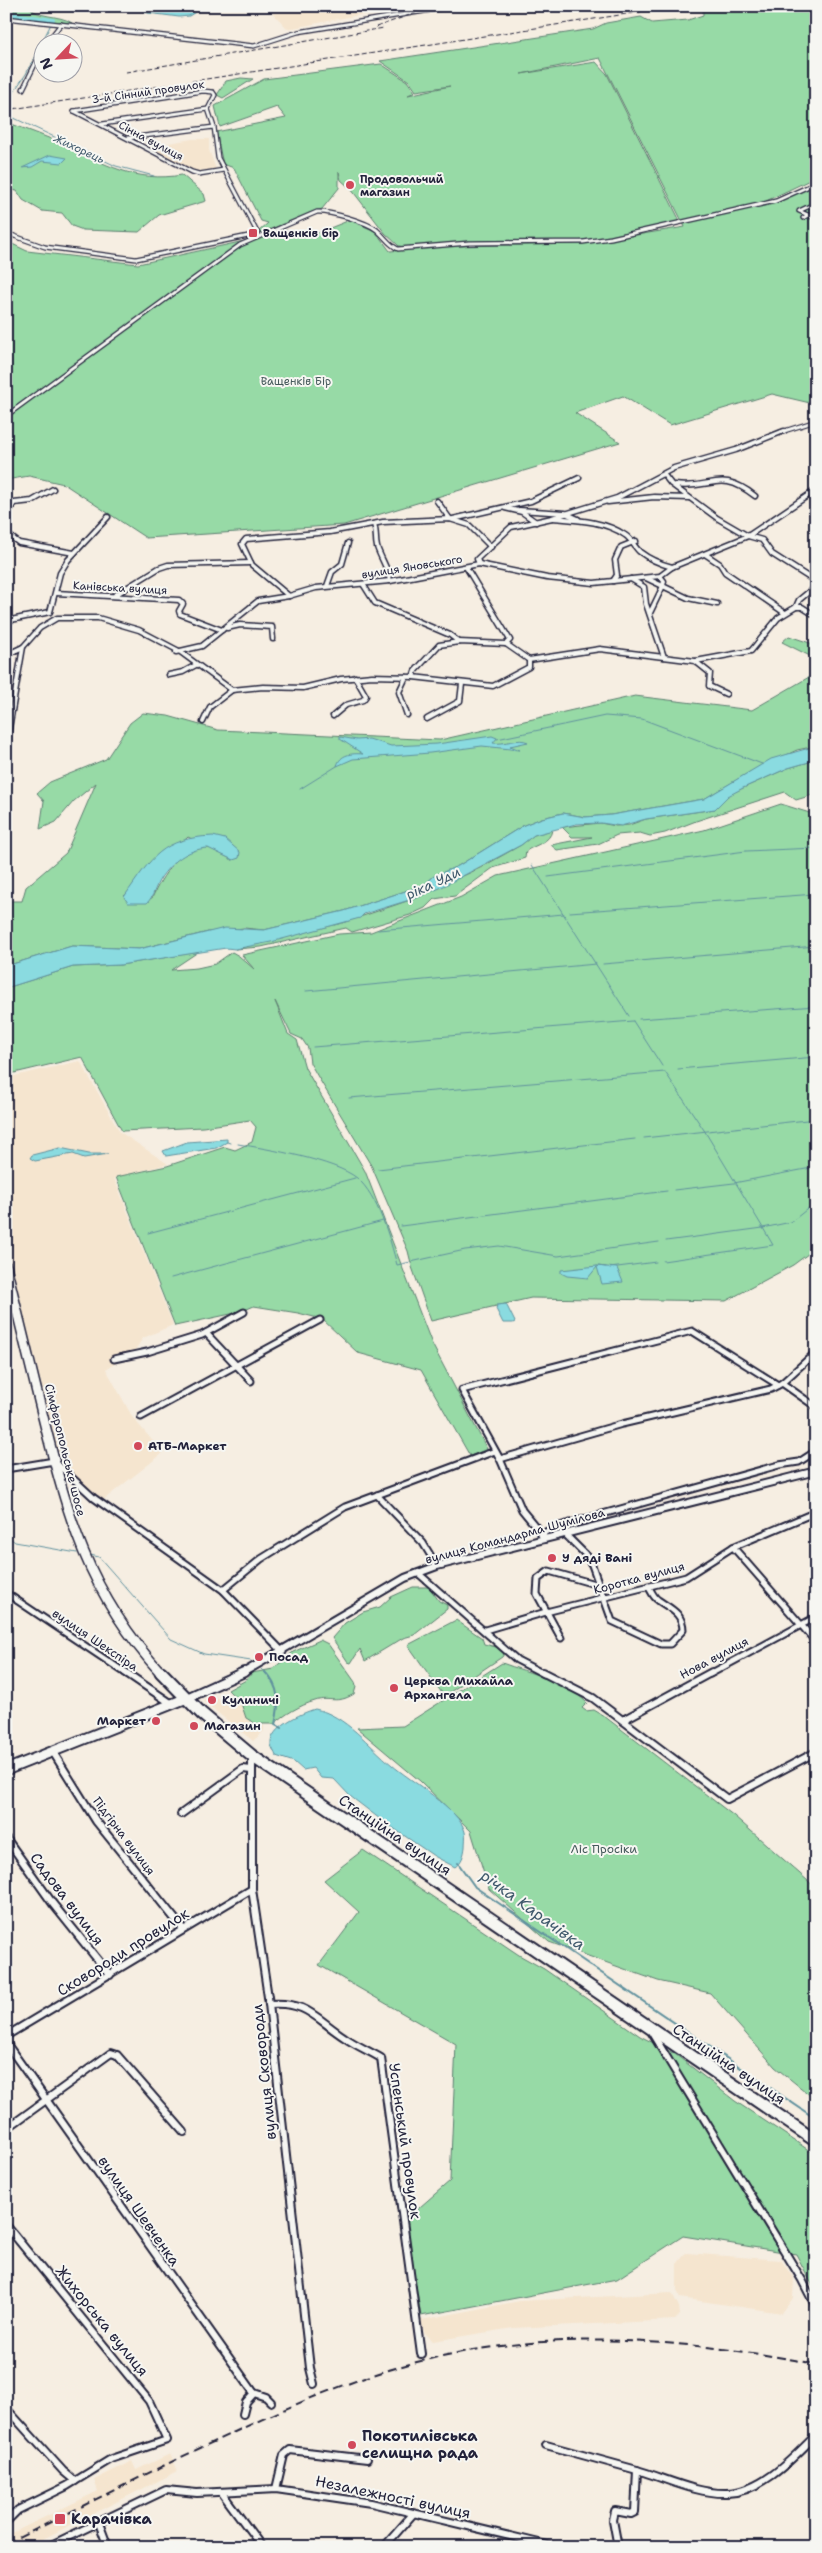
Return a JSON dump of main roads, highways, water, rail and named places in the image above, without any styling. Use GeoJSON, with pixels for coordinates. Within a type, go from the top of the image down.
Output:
{"type":"FeatureCollection","features":[{"type":"Feature","properties":{"kind":"highway","name":"Сімферопольське шосе"},"geometry":{"type":"LineString","coordinates":[[6,1266],[69,1519],[96,1579],[124,1625],[149,1658],[187,1698]]}},
{"type":"Feature","properties":{"kind":"highway","name":"Станційна вулиця"},"geometry":{"type":"LineString","coordinates":[[187,1698],[252,1756],[816,2141]]}},
{"type":"Feature","properties":{"kind":"main road"},"geometry":{"type":"LineString","coordinates":[[6,1770],[187,1698]]}},
{"type":"Feature","properties":{"kind":"water"},"geometry":{"type":"Polygon","coordinates":[[[116,6],[225,6],[197,11],[189,16],[179,17],[148,13],[137,7],[121,7],[109,11],[116,6]]]}},
{"type":"Feature","properties":{"kind":"water"},"geometry":{"type":"Polygon","coordinates":[[[50,155],[67,158],[62,163],[42,161],[32,167],[22,168],[50,155]]]}},
{"type":"Feature","properties":{"kind":"water"},"geometry":{"type":"Polygon","coordinates":[[[492,736],[497,738],[493,743],[520,740],[528,742],[510,746],[520,750],[482,746],[430,753],[353,759],[337,766],[344,757],[351,754],[363,754],[340,739],[340,737],[357,740],[369,739],[391,746],[437,744],[492,736]]]}},
{"type":"Feature","properties":{"kind":"water","name":"ріка Уди"},"geometry":{"type":"Polygon","coordinates":[[[816,746],[816,760],[788,768],[743,788],[728,796],[715,809],[646,819],[621,826],[601,823],[576,824],[534,835],[521,845],[440,888],[416,898],[364,914],[360,918],[271,942],[235,949],[226,948],[120,965],[73,967],[6,988],[6,966],[72,946],[139,949],[225,928],[264,930],[344,911],[424,885],[434,876],[458,866],[524,825],[542,818],[563,813],[585,817],[611,815],[704,799],[771,759],[816,746]]]}},
{"type":"Feature","properties":{"kind":"water"},"geometry":{"type":"Polygon","coordinates":[[[213,836],[225,839],[240,852],[239,858],[233,860],[208,848],[194,851],[169,867],[147,903],[128,903],[124,897],[160,852],[182,841],[213,836]]]}},
{"type":"Feature","properties":{"kind":"water"},"geometry":{"type":"Polygon","coordinates":[[[227,1139],[227,1142],[216,1148],[166,1156],[163,1151],[187,1142],[227,1139]]]}},
{"type":"Feature","properties":{"kind":"water"},"geometry":{"type":"Polygon","coordinates":[[[60,1148],[89,1154],[108,1154],[84,1158],[73,1154],[35,1161],[30,1158],[32,1155],[60,1148]]]}},
{"type":"Feature","properties":{"kind":"water"},"geometry":{"type":"Polygon","coordinates":[[[597,1266],[617,1268],[623,1282],[602,1284],[597,1267],[588,1278],[567,1276],[561,1273],[561,1270],[597,1266]]]}},
{"type":"Feature","properties":{"kind":"water"},"geometry":{"type":"Polygon","coordinates":[[[506,1304],[515,1322],[513,1323],[503,1323],[496,1309],[497,1305],[506,1304]]]}},
{"type":"Feature","properties":{"kind":"water"},"geometry":{"type":"Polygon","coordinates":[[[315,1709],[326,1712],[346,1724],[400,1772],[454,1814],[465,1832],[464,1853],[461,1861],[455,1867],[434,1856],[380,1819],[350,1796],[334,1779],[321,1778],[313,1768],[303,1770],[294,1762],[276,1756],[271,1745],[275,1732],[287,1722],[315,1709]]]}},
{"type":"Feature","properties":{"kind":"waterway","name":"Жихорець"},"geometry":{"type":"LineString","coordinates":[[9,6],[10,13]]}},
{"type":"Feature","properties":{"kind":"waterway","name":"Жихорець"},"geometry":{"type":"LineString","coordinates":[[6,13],[53,20]]}},
{"type":"Feature","properties":{"kind":"waterway","name":"Жихорець"},"geometry":{"type":"LineString","coordinates":[[6,103],[26,74],[53,20]]}},
{"type":"Feature","properties":{"kind":"waterway","name":"Жихорець"},"geometry":{"type":"LineString","coordinates":[[6,117],[14,118],[116,166],[154,176]]}},
{"type":"Feature","properties":{"kind":"waterway"},"geometry":{"type":"LineString","coordinates":[[497,739],[605,716],[642,719],[762,764]]}},
{"type":"Feature","properties":{"kind":"waterway"},"geometry":{"type":"LineString","coordinates":[[300,789],[337,766]]}},
{"type":"Feature","properties":{"kind":"waterway"},"geometry":{"type":"LineString","coordinates":[[548,877],[746,851],[816,848]]}},
{"type":"Feature","properties":{"kind":"waterway"},"geometry":{"type":"LineString","coordinates":[[532,865],[564,914]]}},
{"type":"Feature","properties":{"kind":"waterway"},"geometry":{"type":"LineString","coordinates":[[570,912],[816,894]]}},
{"type":"Feature","properties":{"kind":"waterway"},"geometry":{"type":"LineString","coordinates":[[378,930],[564,914]]}},
{"type":"Feature","properties":{"kind":"waterway"},"geometry":{"type":"LineString","coordinates":[[564,914],[596,964]]}},
{"type":"Feature","properties":{"kind":"waterway"},"geometry":{"type":"LineString","coordinates":[[603,964],[816,946]]}},
{"type":"Feature","properties":{"kind":"waterway"},"geometry":{"type":"LineString","coordinates":[[306,991],[596,964]]}},
{"type":"Feature","properties":{"kind":"waterway"},"geometry":{"type":"LineString","coordinates":[[596,964],[629,1016]]}},
{"type":"Feature","properties":{"kind":"waterway"},"geometry":{"type":"LineString","coordinates":[[639,1019],[816,1006]]}},
{"type":"Feature","properties":{"kind":"waterway"},"geometry":{"type":"LineString","coordinates":[[313,1047],[633,1021],[662,1066]]}},
{"type":"Feature","properties":{"kind":"waterway"},"geometry":{"type":"LineString","coordinates":[[678,1069],[816,1057]]}},
{"type":"Feature","properties":{"kind":"waterway"},"geometry":{"type":"LineString","coordinates":[[349,1098],[665,1072],[705,1131]]}},
{"type":"Feature","properties":{"kind":"waterway"},"geometry":{"type":"LineString","coordinates":[[705,1131],[816,1119]]}},
{"type":"Feature","properties":{"kind":"waterway"},"geometry":{"type":"LineString","coordinates":[[644,1138],[705,1131]]}},
{"type":"Feature","properties":{"kind":"waterway"},"geometry":{"type":"LineString","coordinates":[[705,1131],[736,1183]]}},
{"type":"Feature","properties":{"kind":"waterway"},"geometry":{"type":"LineString","coordinates":[[378,1169],[635,1139]]}},
{"type":"Feature","properties":{"kind":"waterway"},"geometry":{"type":"LineString","coordinates":[[238,1144],[283,1152],[317,1161],[347,1172],[357,1178],[364,1186],[383,1221]]}},
{"type":"Feature","properties":{"kind":"waterway"},"geometry":{"type":"LineString","coordinates":[[736,1183],[816,1167]]}},
{"type":"Feature","properties":{"kind":"waterway"},"geometry":{"type":"LineString","coordinates":[[148,1233],[355,1178]]}},
{"type":"Feature","properties":{"kind":"waterway"},"geometry":{"type":"LineString","coordinates":[[674,1190],[736,1183]]}},
{"type":"Feature","properties":{"kind":"waterway"},"geometry":{"type":"LineString","coordinates":[[736,1183],[763,1228]]}},
{"type":"Feature","properties":{"kind":"waterway"},"geometry":{"type":"LineString","coordinates":[[401,1226],[667,1191]]}},
{"type":"Feature","properties":{"kind":"waterway"},"geometry":{"type":"LineString","coordinates":[[763,1228],[791,1222],[816,1202]]}},
{"type":"Feature","properties":{"kind":"waterway"},"geometry":{"type":"LineString","coordinates":[[171,1278],[383,1221]]}},
{"type":"Feature","properties":{"kind":"waterway"},"geometry":{"type":"LineString","coordinates":[[383,1221],[397,1265],[465,1250],[499,1246],[558,1256],[659,1242]]}},
{"type":"Feature","properties":{"kind":"waterway"},"geometry":{"type":"LineString","coordinates":[[663,1261],[773,1245],[763,1228]]}},
{"type":"Feature","properties":{"kind":"waterway"},"geometry":{"type":"LineString","coordinates":[[666,1241],[763,1228]]}},
{"type":"Feature","properties":{"kind":"waterway"},"geometry":{"type":"LineString","coordinates":[[610,1268],[656,1262]]}},
{"type":"Feature","properties":{"kind":"waterway"},"geometry":{"type":"LineString","coordinates":[[597,1266],[606,1267]]}},
{"type":"Feature","properties":{"kind":"waterway","name":"річка Карачівка"},"geometry":{"type":"LineString","coordinates":[[6,1535],[15,1542],[77,1553]]}},
{"type":"Feature","properties":{"kind":"waterway","name":"річка Карачівка"},"geometry":{"type":"LineString","coordinates":[[90,1555],[99,1557],[171,1639],[204,1654],[251,1661]]}},
{"type":"Feature","properties":{"kind":"waterway","name":"річка Карачівка"},"geometry":{"type":"LineString","coordinates":[[261,1669],[266,1674]]}},
{"type":"Feature","properties":{"kind":"waterway","name":"річка Карачівка"},"geometry":{"type":"LineString","coordinates":[[265,1672],[274,1684],[278,1696],[275,1724],[282,1728]]}},
{"type":"Feature","properties":{"kind":"waterway","name":"річка Карачівка"},"geometry":{"type":"LineString","coordinates":[[458,1863],[475,1887],[816,2119]]}},
{"type":"Feature","properties":{"kind":"railway"},"geometry":{"type":"LineString","coordinates":[[376,27],[435,6]]}},
{"type":"Feature","properties":{"kind":"railway"},"geometry":{"type":"LineString","coordinates":[[6,110],[678,6]]}},
{"type":"Feature","properties":{"kind":"railway"},"geometry":{"type":"LineString","coordinates":[[671,9],[690,6]]}},
{"type":"Feature","properties":{"kind":"railway"},"geometry":{"type":"LineString","coordinates":[[126,72],[384,28]]}},
{"type":"Feature","properties":{"kind":"railway"},"geometry":{"type":"LineString","coordinates":[[6,2544],[182,2457],[285,2409],[352,2382],[421,2361],[519,2344],[618,2341],[718,2348],[816,2364]]}},
{"type":"Feature","properties":{"kind":"place","name":"Продовольчий магазин"},"geometry":{"type":"Point","coordinates":[350,185]}},
{"type":"Feature","properties":{"kind":"place","name":"Ващенків бір"},"geometry":{"type":"Point","coordinates":[253,233]}},
{"type":"Feature","properties":{"kind":"place","name":"АТБ-Маркет"},"geometry":{"type":"Point","coordinates":[138,1446]}},
{"type":"Feature","properties":{"kind":"place","name":"У дяді Вані"},"geometry":{"type":"Point","coordinates":[552,1558]}},
{"type":"Feature","properties":{"kind":"place","name":"Посад"},"geometry":{"type":"Point","coordinates":[259,1657]}},
{"type":"Feature","properties":{"kind":"place","name":"Церква Михайла Архангела"},"geometry":{"type":"Point","coordinates":[394,1688]}},
{"type":"Feature","properties":{"kind":"place","name":"Кулиничі"},"geometry":{"type":"Point","coordinates":[212,1700]}},
{"type":"Feature","properties":{"kind":"place","name":"Маркет"},"geometry":{"type":"Point","coordinates":[156,1721]}},
{"type":"Feature","properties":{"kind":"place","name":"Магазин"},"geometry":{"type":"Point","coordinates":[194,1726]}},
{"type":"Feature","properties":{"kind":"place","name":"Покотилівська селищна рада"},"geometry":{"type":"Point","coordinates":[352,2445]}},
{"type":"Feature","properties":{"kind":"place","name":"Карачівка"},"geometry":{"type":"Point","coordinates":[60,2519]}},
{"type":"Feature","properties":{"kind":"park label","name":"Ващенків Бір"},"geometry":{"type":"Point","coordinates":[296,381]}},
{"type":"Feature","properties":{"kind":"park label","name":"Ліс Просіки"},"geometry":{"type":"Point","coordinates":[604,1849]}}]}
